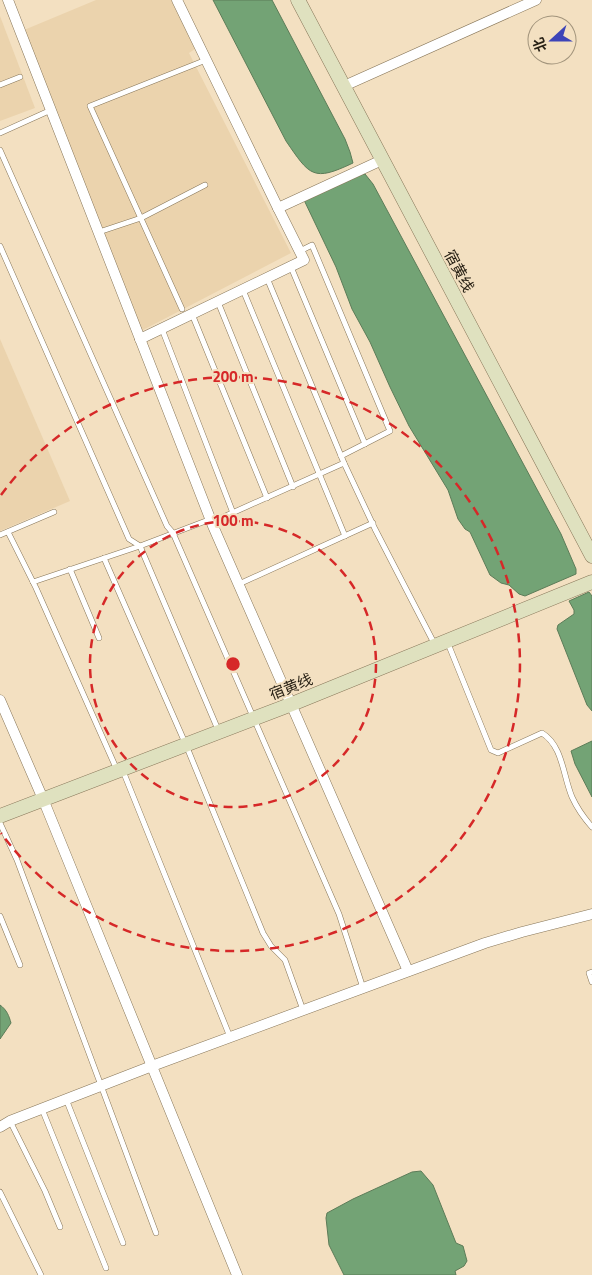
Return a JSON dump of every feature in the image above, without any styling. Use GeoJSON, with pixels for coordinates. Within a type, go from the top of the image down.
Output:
{"type":"FeatureCollection","features":[{"type":"Feature","properties":{"kind":"main road","name":"宿黄线"},"geometry":{"type":"LineString","coordinates":[[298,0],[592,556]]}},
{"type":"Feature","properties":{"kind":"main road","name":"宿黄线"},"geometry":{"type":"LineString","coordinates":[[0,816],[292,704],[592,582]]}},
{"type":"Feature","properties":{"kind":"street"},"geometry":{"type":"LineString","coordinates":[[8,0],[211,520],[408,971]]}},
{"type":"Feature","properties":{"kind":"street"},"geometry":{"type":"LineString","coordinates":[[140,339],[162,329],[187,312],[218,302],[304,260],[177,0]]}},
{"type":"Feature","properties":{"kind":"street"},"geometry":{"type":"LineString","coordinates":[[344,86],[536,0]]}},
{"type":"Feature","properties":{"kind":"street"},"geometry":{"type":"LineString","coordinates":[[278,208],[382,160]]}},
{"type":"Feature","properties":{"kind":"street"},"geometry":{"type":"LineString","coordinates":[[0,700],[43,799],[237,1275]]}},
{"type":"Feature","properties":{"kind":"street"},"geometry":{"type":"LineString","coordinates":[[0,1127],[10,1121],[152,1066],[485,943],[592,914]]}},
{"type":"Feature","properties":{"kind":"lane"},"geometry":{"type":"LineString","coordinates":[[206,60],[90,106],[187,312],[267,498]]}},
{"type":"Feature","properties":{"kind":"lane"},"geometry":{"type":"LineString","coordinates":[[0,85],[20,77]]}},
{"type":"Feature","properties":{"kind":"lane"},"geometry":{"type":"LineString","coordinates":[[0,133],[51,110]]}},
{"type":"Feature","properties":{"kind":"lane"},"geometry":{"type":"LineString","coordinates":[[0,150],[166,526],[173,533],[339,914],[363,988]]}},
{"type":"Feature","properties":{"kind":"lane"},"geometry":{"type":"LineString","coordinates":[[99,232],[142,218],[205,185]]}},
{"type":"Feature","properties":{"kind":"lane"},"geometry":{"type":"LineString","coordinates":[[300,251],[312,245],[390,430],[341,456]]}},
{"type":"Feature","properties":{"kind":"lane"},"geometry":{"type":"LineString","coordinates":[[0,246],[129,539],[140,546],[219,732]]}},
{"type":"Feature","properties":{"kind":"lane"},"geometry":{"type":"LineString","coordinates":[[291,267],[365,444]]}},
{"type":"Feature","properties":{"kind":"lane"},"geometry":{"type":"LineString","coordinates":[[267,278],[341,456],[372,523],[441,643],[491,750],[498,753],[542,734],[549,738],[556,748],[572,797],[592,827]]}},
{"type":"Feature","properties":{"kind":"lane"},"geometry":{"type":"LineString","coordinates":[[243,290],[345,536]]}},
{"type":"Feature","properties":{"kind":"lane"},"geometry":{"type":"LineString","coordinates":[[218,302],[293,487]]}},
{"type":"Feature","properties":{"kind":"lane"},"geometry":{"type":"LineString","coordinates":[[162,329],[233,513]]}},
{"type":"Feature","properties":{"kind":"lane"},"geometry":{"type":"LineString","coordinates":[[33,582],[233,513],[344,463]]}},
{"type":"Feature","properties":{"kind":"lane"},"geometry":{"type":"LineString","coordinates":[[0,535],[54,512]]}},
{"type":"Feature","properties":{"kind":"lane"},"geometry":{"type":"LineString","coordinates":[[239,584],[372,523]]}},
{"type":"Feature","properties":{"kind":"lane"},"geometry":{"type":"LineString","coordinates":[[8,532],[120,770],[230,1037]]}},
{"type":"Feature","properties":{"kind":"lane"},"geometry":{"type":"LineString","coordinates":[[104,558],[186,745],[263,934],[271,946],[285,960],[303,1010]]}},
{"type":"Feature","properties":{"kind":"lane"},"geometry":{"type":"LineString","coordinates":[[70,569],[99,638]]}},
{"type":"Feature","properties":{"kind":"lane"},"geometry":{"type":"LineString","coordinates":[[0,823],[17,860],[156,1233]]}},
{"type":"Feature","properties":{"kind":"lane"},"geometry":{"type":"LineString","coordinates":[[0,916],[20,965]]}},
{"type":"Feature","properties":{"kind":"lane"},"geometry":{"type":"LineString","coordinates":[[592,972],[589,973],[592,982]]}},
{"type":"Feature","properties":{"kind":"lane"},"geometry":{"type":"LineString","coordinates":[[66,1099],[123,1243]]}},
{"type":"Feature","properties":{"kind":"lane"},"geometry":{"type":"LineString","coordinates":[[42,1109],[106,1268]]}},
{"type":"Feature","properties":{"kind":"lane"},"geometry":{"type":"LineString","coordinates":[[10,1121],[45,1191],[60,1227]]}},
{"type":"Feature","properties":{"kind":"lane"},"geometry":{"type":"LineString","coordinates":[[0,1192],[41,1275]]}},
{"type":"Feature","properties":{"kind":"shaded area"},"geometry":{"type":"Polygon","coordinates":[[[96,0],[171,0],[195,49],[189,53],[291,253],[141,331],[24,30],[96,0]]]}},
{"type":"Feature","properties":{"kind":"shaded area"},"geometry":{"type":"Polygon","coordinates":[[[213,0],[272,0],[345,139],[353,163],[321,174],[307,168],[301,162],[286,141],[213,0]]]}},
{"type":"Feature","properties":{"kind":"shaded area"},"geometry":{"type":"Polygon","coordinates":[[[0,16],[35,108],[0,121],[0,16]]]}},
{"type":"Feature","properties":{"kind":"shaded area"},"geometry":{"type":"Polygon","coordinates":[[[361,174],[365,174],[373,184],[561,534],[576,569],[576,574],[525,596],[519,594],[509,585],[501,583],[490,575],[470,532],[465,529],[458,519],[448,490],[409,426],[370,342],[352,309],[336,267],[304,200],[361,174]]]}},
{"type":"Feature","properties":{"kind":"shaded area"},"geometry":{"type":"Polygon","coordinates":[[[0,339],[70,501],[0,531],[0,339]]]}},
{"type":"Feature","properties":{"kind":"shaded area"},"geometry":{"type":"Polygon","coordinates":[[[589,592],[592,596],[592,711],[587,705],[557,629],[558,625],[574,614],[569,601],[589,592]]]}},
{"type":"Feature","properties":{"kind":"shaded area"},"geometry":{"type":"Polygon","coordinates":[[[592,741],[592,797],[575,764],[571,751],[592,741]]]}},
{"type":"Feature","properties":{"kind":"shaded area"},"geometry":{"type":"Polygon","coordinates":[[[0,1005],[6,1011],[11,1023],[0,1039],[0,1005]]]}},
{"type":"Feature","properties":{"kind":"shaded area"},"geometry":{"type":"Polygon","coordinates":[[[421,1171],[433,1185],[456,1243],[463,1246],[467,1261],[464,1266],[455,1271],[456,1275],[344,1275],[329,1245],[327,1213],[412,1172],[421,1171]]]}}]}
